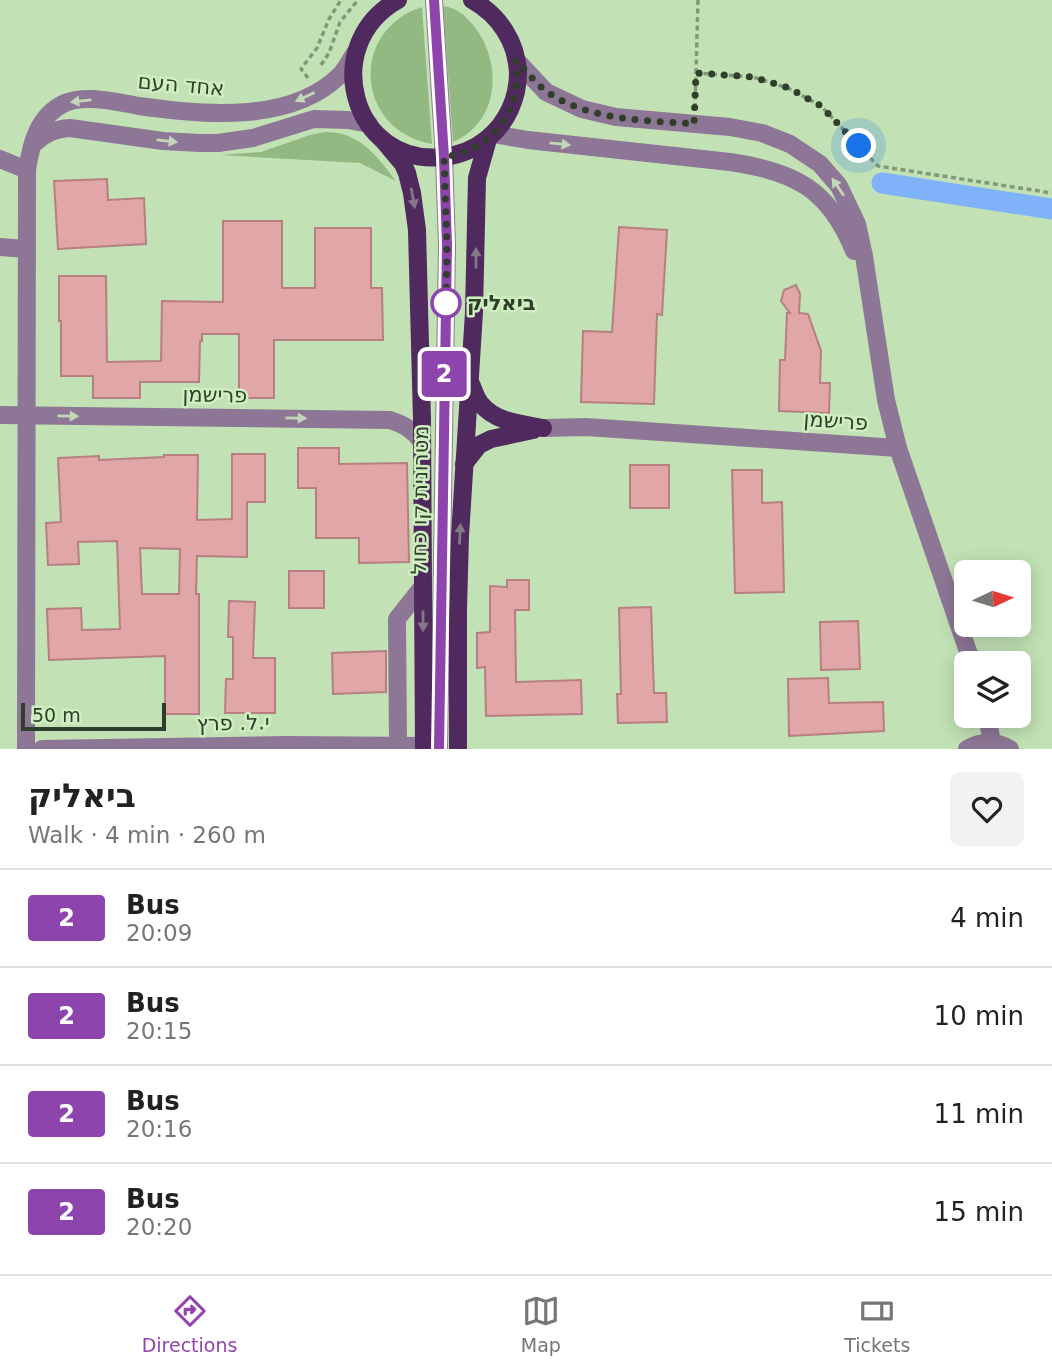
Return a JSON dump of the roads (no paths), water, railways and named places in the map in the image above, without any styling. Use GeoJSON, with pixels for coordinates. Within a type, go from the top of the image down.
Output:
{"type":"FeatureCollection","features":[{"type":"Feature","properties":{"kind":"main road"},"geometry":{"type":"LineString","coordinates":[[398,0],[385,5],[365,30],[355,53],[352,75],[355,97],[361,111],[403,164],[415,207],[429,748]]}},
{"type":"Feature","properties":{"kind":"main road"},"geometry":{"type":"LineString","coordinates":[[472,0],[486,9],[501,25]]}},
{"type":"Feature","properties":{"kind":"main road"},"geometry":{"type":"LineString","coordinates":[[382,139],[409,153],[429,158],[444,157],[465,152],[490,137],[504,121],[517,87],[516,60],[512,45],[483,0]]}},
{"type":"Feature","properties":{"kind":"main road"},"geometry":{"type":"LineString","coordinates":[[458,749],[458,610],[464,464],[471,384],[477,178],[490,137]]}},
{"type":"Feature","properties":{"kind":"main road"},"geometry":{"type":"LineString","coordinates":[[471,384],[480,403],[489,412],[504,419],[543,428]]}},
{"type":"Feature","properties":{"kind":"main road"},"geometry":{"type":"LineString","coordinates":[[464,464],[479,445],[491,439],[543,428]]}},
{"type":"Feature","properties":{"kind":"street","name":"מטרונית קו כחול"},"geometry":{"type":"LineString","coordinates":[[429,748],[447,245],[434,0]]}},
{"type":"Feature","properties":{"kind":"street","name":"אחד העם"},"geometry":{"type":"LineString","coordinates":[[26,749],[26,170],[36,132],[54,110],[76,100],[170,110],[265,110],[295,102],[317,91],[341,73],[355,53]]}},
{"type":"Feature","properties":{"kind":"street"},"geometry":{"type":"LineString","coordinates":[[516,60],[547,92],[582,108],[616,117],[730,127],[762,133],[790,144],[820,164],[839,186],[857,224],[886,400],[898,448],[968,651]]}},
{"type":"Feature","properties":{"kind":"street","name":"אחד העם"},"geometry":{"type":"LineString","coordinates":[[26,170],[36,142],[55,129],[83,128],[163,141],[218,143],[253,138],[314,119],[369,124]]}},
{"type":"Feature","properties":{"kind":"street"},"geometry":{"type":"LineString","coordinates":[[490,137],[730,162],[791,176],[833,210],[856,254],[870,298]]}},
{"type":"Feature","properties":{"kind":"street"},"geometry":{"type":"LineString","coordinates":[[0,159],[26,170]]}},
{"type":"Feature","properties":{"kind":"street"},"geometry":{"type":"LineString","coordinates":[[0,247],[26,249]]}},
{"type":"Feature","properties":{"kind":"street","name":"פרישמן"},"geometry":{"type":"LineString","coordinates":[[0,415],[390,420],[414,431],[422,442]]}},
{"type":"Feature","properties":{"kind":"street","name":"פרישמן"},"geometry":{"type":"LineString","coordinates":[[543,428],[586,427],[898,448]]}},
{"type":"Feature","properties":{"kind":"street"},"geometry":{"type":"LineString","coordinates":[[398,745],[397,619],[423,586]]}},
{"type":"Feature","properties":{"kind":"street"},"geometry":{"type":"LineString","coordinates":[[989,728],[992,743]]}},
{"type":"Feature","properties":{"kind":"street"},"geometry":{"type":"LineString","coordinates":[[967,749],[982,743],[1003,745],[1010,749]]}},
{"type":"Feature","properties":{"kind":"street","name":"י.ל. פרץ"},"geometry":{"type":"LineString","coordinates":[[42,749],[286,745],[398,745],[429,748]]}},
{"type":"Feature","properties":{"kind":"street"},"geometry":{"type":"LineString","coordinates":[[458,749],[469,749]]}},
{"type":"Feature","properties":{"kind":"waterway"},"geometry":{"type":"LineString","coordinates":[[882,183],[1052,209]]}},
{"type":"Feature","properties":{"kind":"place","name":"ביאליק"},"geometry":{"type":"Point","coordinates":[446,303]}}]}
